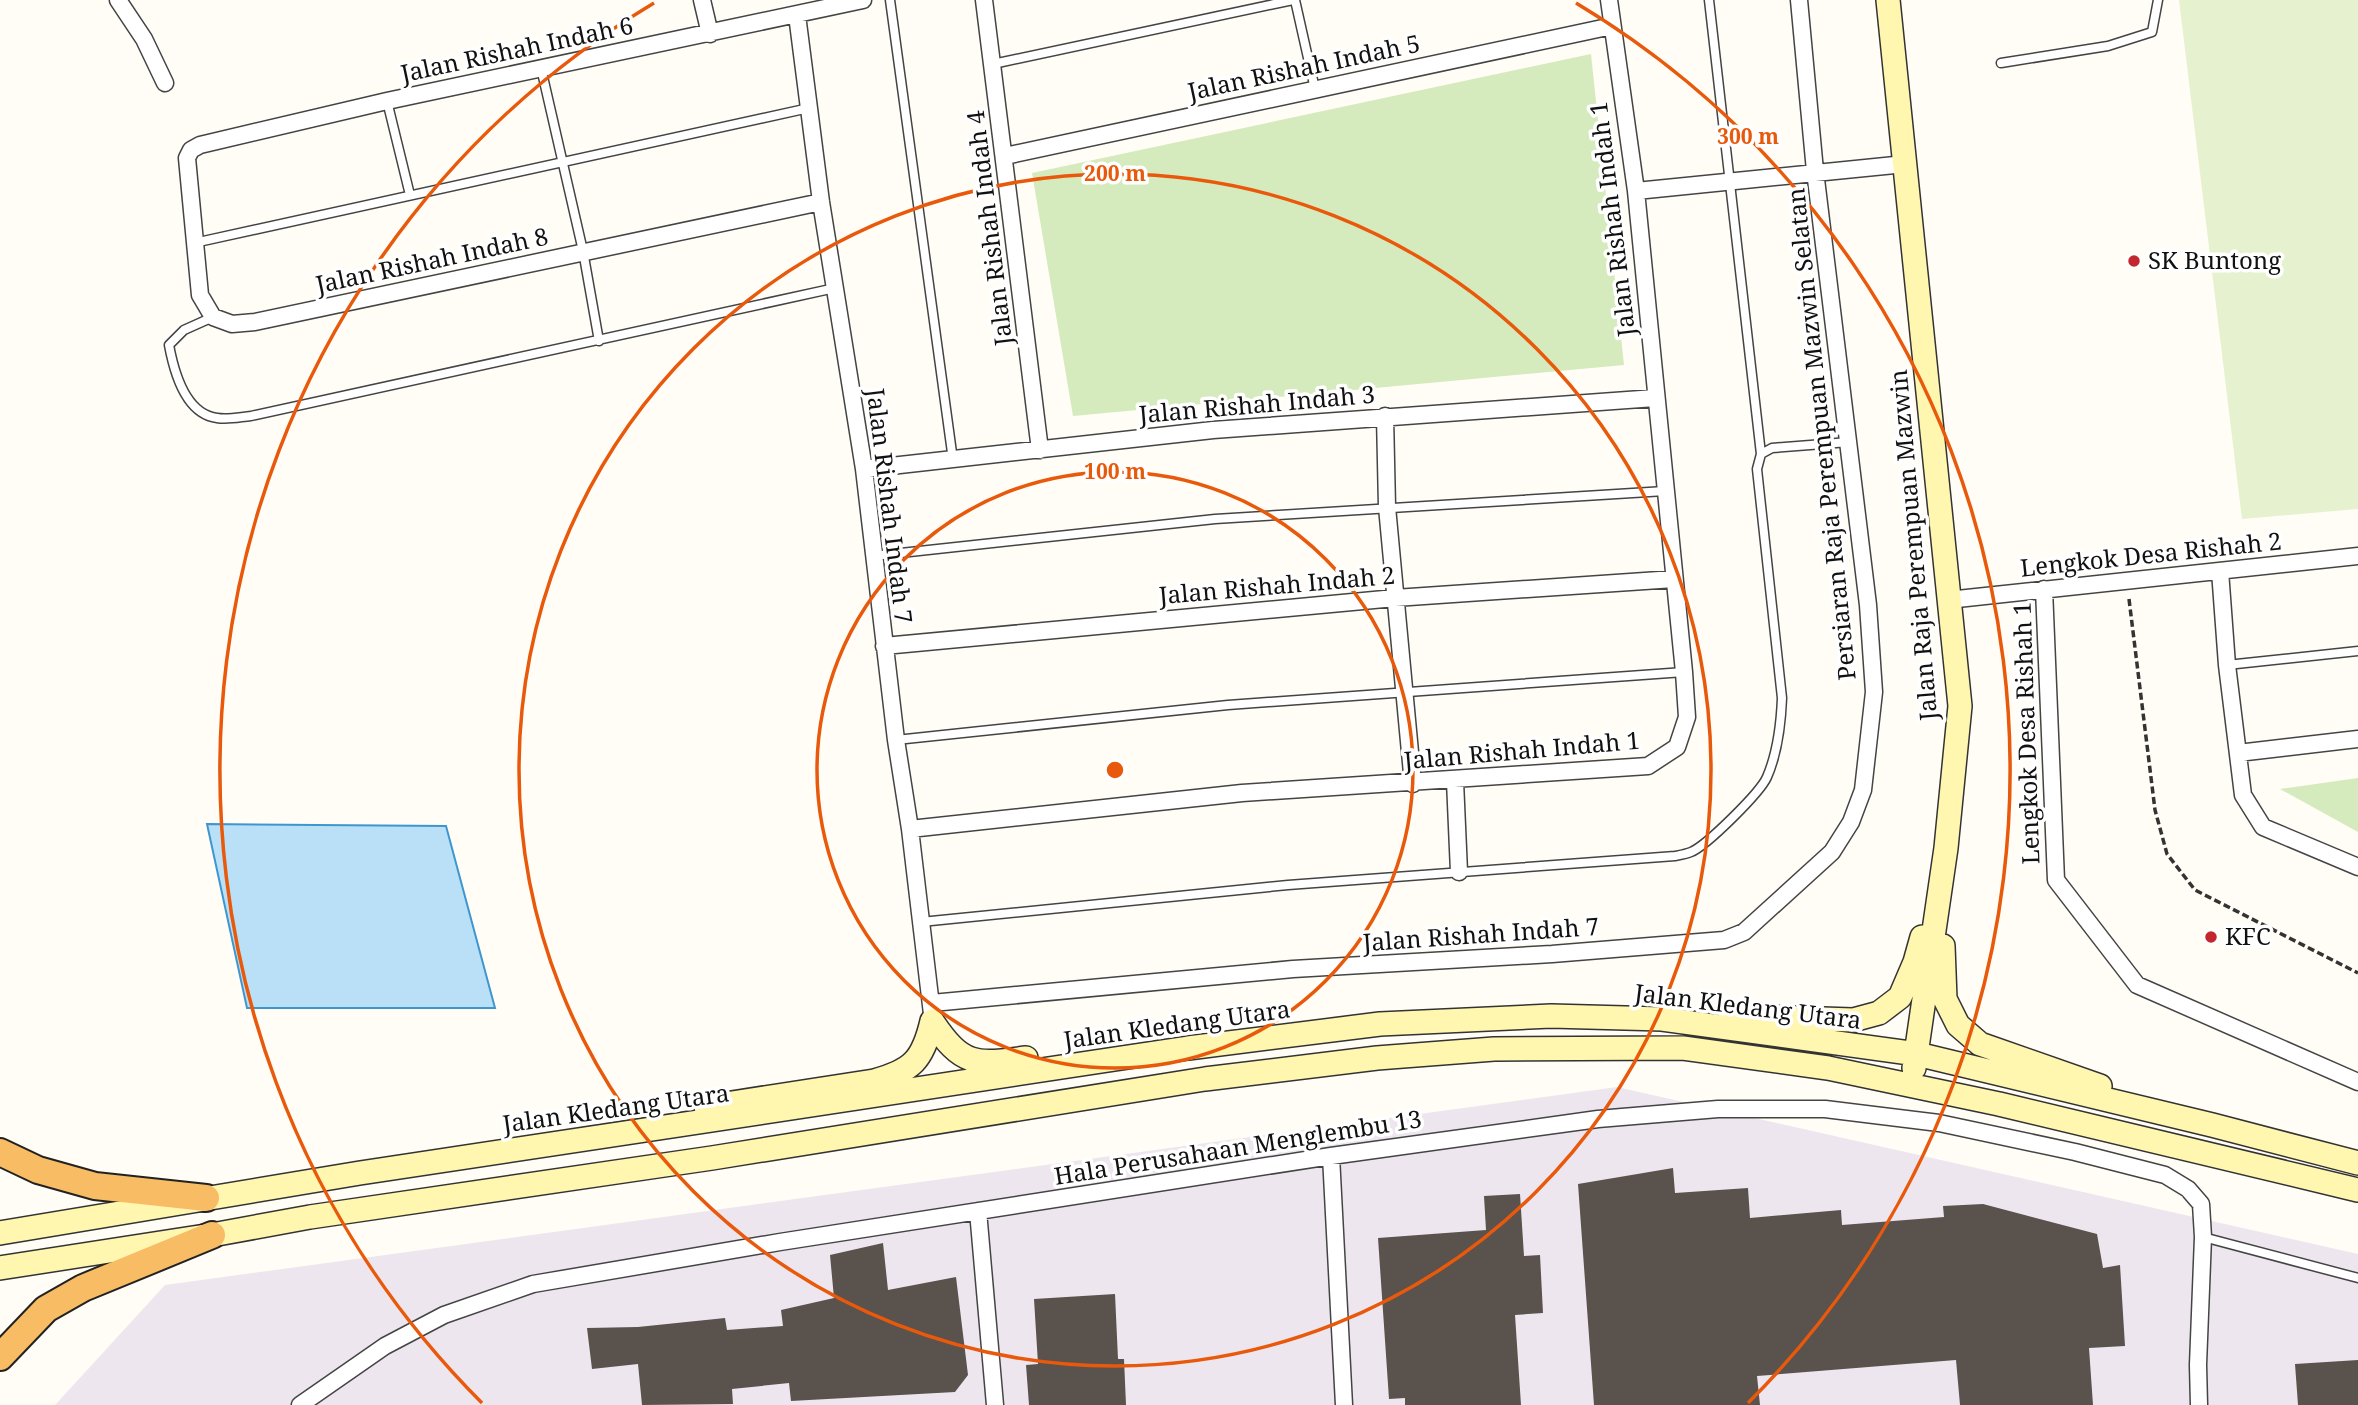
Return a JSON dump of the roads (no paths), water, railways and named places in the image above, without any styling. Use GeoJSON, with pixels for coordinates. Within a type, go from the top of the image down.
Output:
{"type":"FeatureCollection","features":[{"type":"Feature","properties":{"kind":"highway"},"geometry":{"type":"LineString","coordinates":[[0,1152],[38,1170],[94,1186],[206,1198]]}},
{"type":"Feature","properties":{"kind":"highway"},"geometry":{"type":"LineString","coordinates":[[0,1357],[46,1310],[83,1288],[212,1235]]}},
{"type":"Feature","properties":{"kind":"main road","name":"Jalan Raja Perempuan Mazwin"},"geometry":{"type":"LineString","coordinates":[[1888,0],[1959,706],[1945,848],[1917,1054],[1910,1085]]}},
{"type":"Feature","properties":{"kind":"main road"},"geometry":{"type":"LineString","coordinates":[[1662,1018],[1727,1016],[1853,1020],[1879,1013],[1900,996],[1915,962],[1945,848]]}},
{"type":"Feature","properties":{"kind":"main road"},"geometry":{"type":"LineString","coordinates":[[1945,848],[1945,999],[1958,1025],[1980,1044],[2212,1125]]}},
{"type":"Feature","properties":{"kind":"main road"},"geometry":{"type":"LineString","coordinates":[[932,1012],[947,1044],[957,1054],[985,1062],[1100,1047],[1163,1044],[1188,1048]]}},
{"type":"Feature","properties":{"kind":"main road"},"geometry":{"type":"LineString","coordinates":[[595,1138],[694,1109],[873,1081],[899,1073],[917,1060],[928,1038],[932,1012]]}},
{"type":"Feature","properties":{"kind":"main road","name":"Jalan Kledang Utara"},"geometry":{"type":"LineString","coordinates":[[0,1233],[206,1198],[1188,1048],[1380,1024],[1551,1016],[1662,1018],[1917,1054],[2358,1163]]}},
{"type":"Feature","properties":{"kind":"main road","name":"Jalan Kledang Utara"},"geometry":{"type":"LineString","coordinates":[[0,1269],[310,1217],[712,1158],[1205,1079],[1377,1058],[1494,1049],[1683,1048],[1828,1068],[2141,1137],[2358,1190]]}},
{"type":"Feature","properties":{"kind":"street"},"geometry":{"type":"LineString","coordinates":[[118,0],[144,39],[165,83]]}},
{"type":"Feature","properties":{"kind":"street"},"geometry":{"type":"LineString","coordinates":[[702,0],[710,34]]}},
{"type":"Feature","properties":{"kind":"street","name":"Jalan Rishah Indah 6"},"geometry":{"type":"LineString","coordinates":[[194,243],[187,158],[191,150],[200,145],[387,101],[863,0]]}},
{"type":"Feature","properties":{"kind":"street","name":"Jalan Rishah Indah 4"},"geometry":{"type":"LineString","coordinates":[[984,0],[1040,450]]}},
{"type":"Feature","properties":{"kind":"street","name":"Jalan Rishah Indah 1"},"geometry":{"type":"LineString","coordinates":[[910,829],[1242,793],[1413,784],[1647,766],[1677,747],[1687,717],[1684,672],[1636,191],[1609,0]]}},
{"type":"Feature","properties":{"kind":"street","name":"Persiaran Raja Perempuan Mazwin Selatan"},"geometry":{"type":"LineString","coordinates":[[1799,0],[1815,171],[1868,605],[1874,692]]}},
{"type":"Feature","properties":{"kind":"street","name":"Jalan Rishah Indah 7"},"geometry":{"type":"LineString","coordinates":[[797,15],[821,202],[863,469],[895,740],[910,829],[932,1012],[1293,969],[1552,954],[1724,940],[1744,932],[1832,852],[1851,822],[1863,790],[1874,692]]}},
{"type":"Feature","properties":{"kind":"street","name":"Jalan Rishah Indah 5"},"geometry":{"type":"LineString","coordinates":[[1005,156],[1612,26]]}},
{"type":"Feature","properties":{"kind":"street"},"geometry":{"type":"LineString","coordinates":[[1636,191],[1905,164]]}},
{"type":"Feature","properties":{"kind":"street","name":"Jalan Rishah Indah 8"},"geometry":{"type":"LineString","coordinates":[[213,317],[232,324],[255,322],[821,202]]}},
{"type":"Feature","properties":{"kind":"street"},"geometry":{"type":"LineString","coordinates":[[194,243],[200,295],[213,317]]}},
{"type":"Feature","properties":{"kind":"street","name":"Jalan Rishah Indah 3"},"geometry":{"type":"LineString","coordinates":[[863,469],[1213,430],[1655,398]]}},
{"type":"Feature","properties":{"kind":"street"},"geometry":{"type":"LineString","coordinates":[[1385,416],[1387,507],[1413,784]]}},
{"type":"Feature","properties":{"kind":"street","name":"Lengkok Desa Rishah 2"},"geometry":{"type":"LineString","coordinates":[[1948,600],[2358,556]]}},
{"type":"Feature","properties":{"kind":"street"},"geometry":{"type":"LineString","coordinates":[[2220,571],[2227,665],[2243,795],[2263,827],[2358,867]]}},
{"type":"Feature","properties":{"kind":"street","name":"Jalan Rishah Indah 2"},"geometry":{"type":"LineString","coordinates":[[884,646],[1395,598],[1674,579]]}},
{"type":"Feature","properties":{"kind":"street","name":"Lengkok Desa Rishah 1"},"geometry":{"type":"LineString","coordinates":[[2044,589],[2056,880],[2137,985],[2358,1082]]}},
{"type":"Feature","properties":{"kind":"street"},"geometry":{"type":"LineString","coordinates":[[2238,752],[2358,739]]}},
{"type":"Feature","properties":{"kind":"street"},"geometry":{"type":"LineString","coordinates":[[1455,781],[1459,872]]}},
{"type":"Feature","properties":{"kind":"street","name":"Hala Perusahaan Menglembu 13"},"geometry":{"type":"LineString","coordinates":[[300,1405],[385,1346],[444,1315],[533,1284],[1331,1156],[1598,1119],[1718,1109],[1825,1109],[1939,1123],[2165,1175],[2188,1189],[2201,1204],[2203,1237]]}},
{"type":"Feature","properties":{"kind":"street"},"geometry":{"type":"LineString","coordinates":[[1331,1156],[1344,1405]]}},
{"type":"Feature","properties":{"kind":"street"},"geometry":{"type":"LineString","coordinates":[[978,1211],[995,1405]]}},
{"type":"Feature","properties":{"kind":"street"},"geometry":{"type":"LineString","coordinates":[[2199,1405],[2203,1237]]}},
{"type":"Feature","properties":{"kind":"lane"},"geometry":{"type":"LineString","coordinates":[[890,0],[953,460]]}},
{"type":"Feature","properties":{"kind":"lane"},"geometry":{"type":"LineString","coordinates":[[993,64],[1294,0],[1315,89]]}},
{"type":"Feature","properties":{"kind":"lane"},"geometry":{"type":"LineString","coordinates":[[921,922],[1288,885],[1675,856],[1692,852],[1704,843],[1758,791],[1767,777],[1772,759],[1782,698],[1758,469],[1760,454],[1709,0]]}},
{"type":"Feature","properties":{"kind":"lane"},"geometry":{"type":"LineString","coordinates":[[2001,62],[2108,46],[2152,32],[2158,0]]}},
{"type":"Feature","properties":{"kind":"lane"},"geometry":{"type":"LineString","coordinates":[[541,68],[583,251],[599,341]]}},
{"type":"Feature","properties":{"kind":"lane"},"geometry":{"type":"LineString","coordinates":[[387,101],[410,195]]}},
{"type":"Feature","properties":{"kind":"lane"},"geometry":{"type":"LineString","coordinates":[[194,243],[809,108]]}},
{"type":"Feature","properties":{"kind":"lane"},"geometry":{"type":"LineString","coordinates":[[213,317],[184,330],[169,345],[172,363],[188,399],[199,412],[218,418],[251,416],[835,288]]}},
{"type":"Feature","properties":{"kind":"lane"},"geometry":{"type":"LineString","coordinates":[[1760,454],[1772,448],[1849,442]]}},
{"type":"Feature","properties":{"kind":"lane"},"geometry":{"type":"LineString","coordinates":[[873,556],[1215,519],[1665,491]]}},
{"type":"Feature","properties":{"kind":"lane"},"geometry":{"type":"LineString","coordinates":[[2227,665],[2358,651]]}},
{"type":"Feature","properties":{"kind":"lane"},"geometry":{"type":"LineString","coordinates":[[895,740],[1227,705],[1684,672]]}},
{"type":"Feature","properties":{"kind":"lane"},"geometry":{"type":"LineString","coordinates":[[2203,1237],[2358,1278]]}},
{"type":"Feature","properties":{"kind":"water"},"geometry":{"type":"Polygon","coordinates":[[[207,824],[446,826],[495,1008],[247,1008],[207,824]]]}},
{"type":"Feature","properties":{"kind":"place","name":"SK Buntong"},"geometry":{"type":"Point","coordinates":[2134,261]}},
{"type":"Feature","properties":{"kind":"place","name":"KFC"},"geometry":{"type":"Point","coordinates":[2211,937]}}]}
